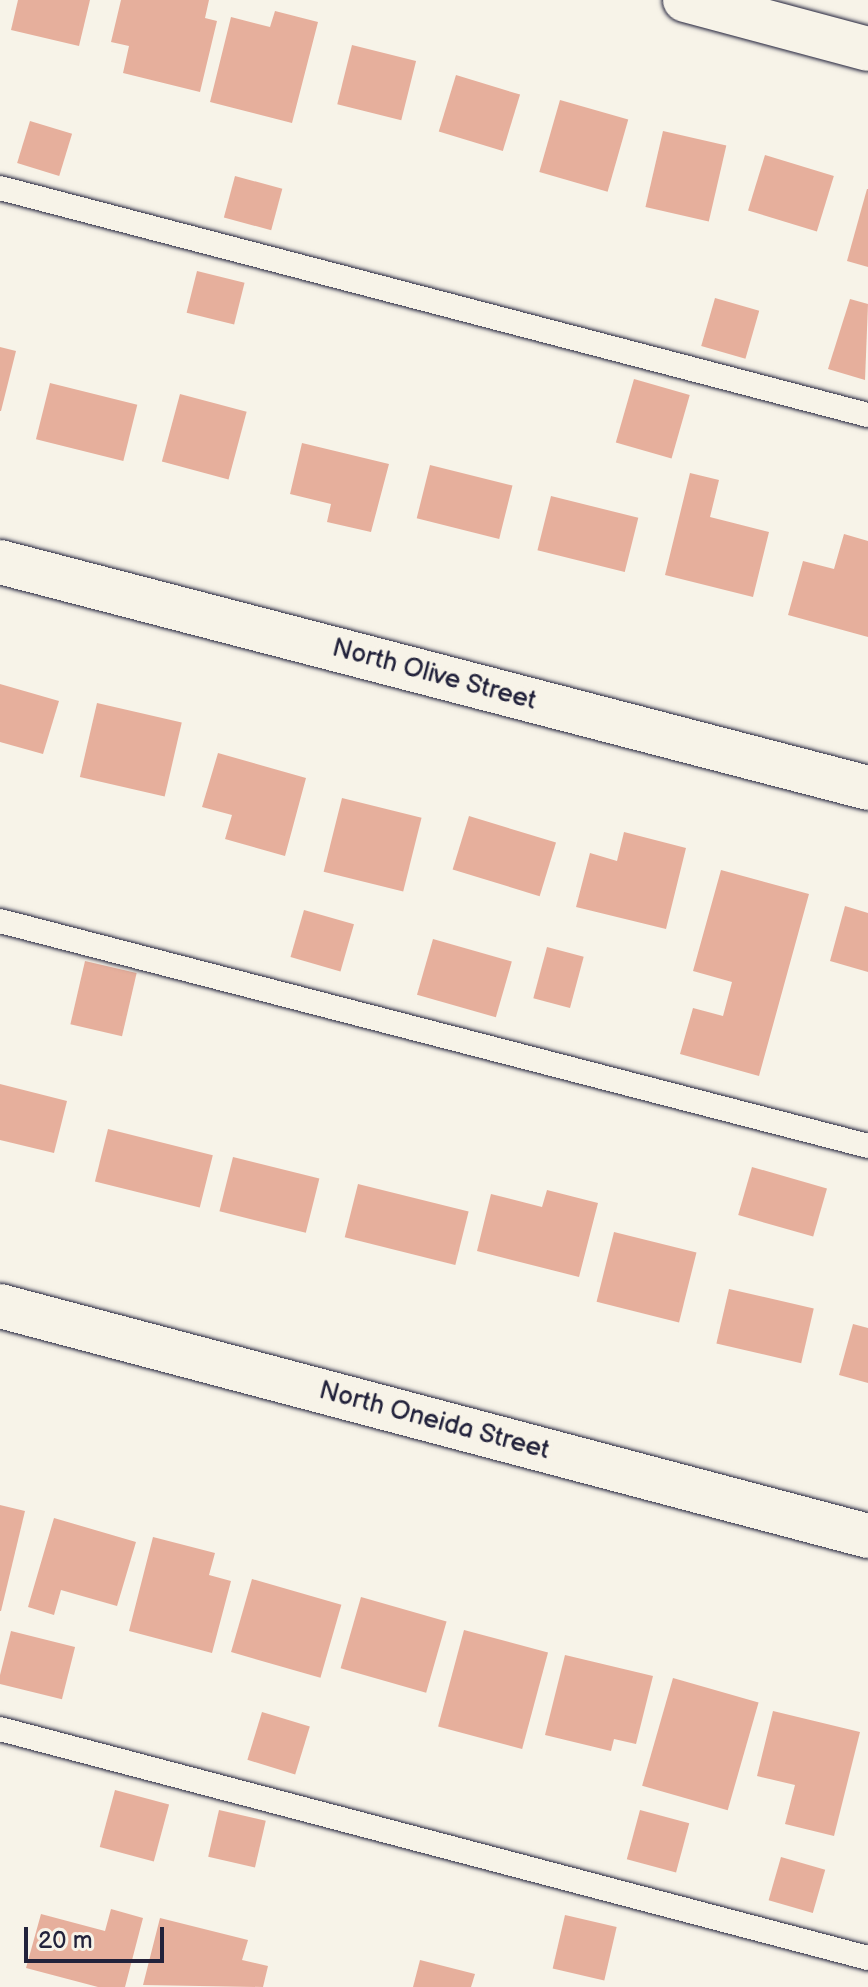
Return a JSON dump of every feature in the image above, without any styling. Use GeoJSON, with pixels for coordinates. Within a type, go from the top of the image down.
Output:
{"type":"FeatureCollection","features":[{"type":"Feature","properties":{"kind":"street"},"geometry":{"type":"LineString","coordinates":[[685,0],[868,49]]}},
{"type":"Feature","properties":{"kind":"street","name":"North Olive Street"},"geometry":{"type":"LineString","coordinates":[[0,562],[868,788]]}},
{"type":"Feature","properties":{"kind":"street","name":"North Oneida Street"},"geometry":{"type":"LineString","coordinates":[[0,1306],[868,1536]]}},
{"type":"Feature","properties":{"kind":"lane"},"geometry":{"type":"LineString","coordinates":[[0,188],[868,415]]}},
{"type":"Feature","properties":{"kind":"lane"},"geometry":{"type":"LineString","coordinates":[[0,921],[868,1146]]}},
{"type":"Feature","properties":{"kind":"lane"},"geometry":{"type":"LineString","coordinates":[[0,1729],[868,1958]]}},
{"type":"Feature","properties":{"kind":"building"},"geometry":{"type":"Polygon","coordinates":[[[18,0],[90,0],[79,46],[11,30],[18,0]]]}},
{"type":"Feature","properties":{"kind":"building"},"geometry":{"type":"Polygon","coordinates":[[[121,0],[209,0],[205,18],[217,21],[200,92],[123,73],[129,46],[111,42],[121,0]]]}},
{"type":"Feature","properties":{"kind":"building"},"geometry":{"type":"Polygon","coordinates":[[[275,11],[318,22],[292,123],[210,102],[231,17],[270,27],[275,11]]]}},
{"type":"Feature","properties":{"kind":"building"},"geometry":{"type":"Polygon","coordinates":[[[352,45],[416,61],[401,120],[337,104],[352,45]]]}},
{"type":"Feature","properties":{"kind":"building"},"geometry":{"type":"Polygon","coordinates":[[[456,75],[520,95],[503,151],[439,131],[456,75]]]}},
{"type":"Feature","properties":{"kind":"building"},"geometry":{"type":"Polygon","coordinates":[[[560,100],[628,120],[608,192],[539,172],[560,100]]]}},
{"type":"Feature","properties":{"kind":"building"},"geometry":{"type":"Polygon","coordinates":[[[30,121],[72,134],[59,176],[17,163],[30,121]]]}},
{"type":"Feature","properties":{"kind":"building"},"geometry":{"type":"Polygon","coordinates":[[[663,131],[726,146],[709,222],[645,207],[663,131]]]}},
{"type":"Feature","properties":{"kind":"building"},"geometry":{"type":"Polygon","coordinates":[[[765,155],[834,176],[817,232],[748,210],[765,155]]]}},
{"type":"Feature","properties":{"kind":"building"},"geometry":{"type":"Polygon","coordinates":[[[235,176],[282,189],[271,230],[224,218],[235,176]]]}},
{"type":"Feature","properties":{"kind":"building"},"geometry":{"type":"Polygon","coordinates":[[[868,189],[868,267],[847,261],[868,189]]]}},
{"type":"Feature","properties":{"kind":"building"},"geometry":{"type":"Polygon","coordinates":[[[197,271],[245,283],[234,325],[187,313],[197,271]]]}},
{"type":"Feature","properties":{"kind":"building"},"geometry":{"type":"Polygon","coordinates":[[[715,298],[759,311],[745,359],[701,346],[715,298]]]}},
{"type":"Feature","properties":{"kind":"building"},"geometry":{"type":"Polygon","coordinates":[[[850,299],[868,304],[865,380],[828,369],[850,299]]]}},
{"type":"Feature","properties":{"kind":"building"},"geometry":{"type":"Polygon","coordinates":[[[0,347],[16,351],[1,411],[0,411],[0,347]]]}},
{"type":"Feature","properties":{"kind":"building"},"geometry":{"type":"Polygon","coordinates":[[[634,379],[690,395],[672,458],[616,442],[634,379]]]}},
{"type":"Feature","properties":{"kind":"building"},"geometry":{"type":"Polygon","coordinates":[[[50,383],[137,405],[123,461],[36,439],[50,383]]]}},
{"type":"Feature","properties":{"kind":"building"},"geometry":{"type":"Polygon","coordinates":[[[180,394],[247,412],[229,479],[162,462],[180,394]]]}},
{"type":"Feature","properties":{"kind":"building"},"geometry":{"type":"Polygon","coordinates":[[[302,443],[389,464],[371,532],[327,522],[331,504],[290,494],[302,443]]]}},
{"type":"Feature","properties":{"kind":"building"},"geometry":{"type":"Polygon","coordinates":[[[430,465],[512,486],[499,539],[417,518],[430,465]]]}},
{"type":"Feature","properties":{"kind":"building"},"geometry":{"type":"Polygon","coordinates":[[[690,473],[719,480],[710,517],[769,532],[753,597],[665,575],[690,473]]]}},
{"type":"Feature","properties":{"kind":"building"},"geometry":{"type":"Polygon","coordinates":[[[551,496],[638,518],[625,572],[537,550],[551,496]]]}},
{"type":"Feature","properties":{"kind":"building"},"geometry":{"type":"Polygon","coordinates":[[[844,534],[868,541],[868,637],[788,615],[803,561],[834,569],[844,534]]]}},
{"type":"Feature","properties":{"kind":"building"},"geometry":{"type":"Polygon","coordinates":[[[0,684],[59,701],[43,754],[0,742],[0,684]]]}},
{"type":"Feature","properties":{"kind":"building"},"geometry":{"type":"Polygon","coordinates":[[[97,703],[182,723],[165,797],[80,777],[97,703]]]}},
{"type":"Feature","properties":{"kind":"building"},"geometry":{"type":"Polygon","coordinates":[[[218,753],[306,778],[285,856],[225,839],[232,815],[202,807],[218,753]]]}},
{"type":"Feature","properties":{"kind":"building"},"geometry":{"type":"Polygon","coordinates":[[[342,798],[422,818],[403,892],[324,872],[342,798]]]}},
{"type":"Feature","properties":{"kind":"building"},"geometry":{"type":"Polygon","coordinates":[[[469,816],[556,843],[540,896],[453,870],[469,816]]]}},
{"type":"Feature","properties":{"kind":"building"},"geometry":{"type":"Polygon","coordinates":[[[624,832],[686,848],[666,929],[576,907],[590,853],[617,861],[624,832]]]}},
{"type":"Feature","properties":{"kind":"building"},"geometry":{"type":"Polygon","coordinates":[[[721,870],[809,894],[759,1076],[680,1054],[693,1008],[723,1016],[732,982],[693,971],[721,870]]]}},
{"type":"Feature","properties":{"kind":"building"},"geometry":{"type":"Polygon","coordinates":[[[845,906],[868,913],[868,972],[830,961],[845,906]]]}},
{"type":"Feature","properties":{"kind":"building"},"geometry":{"type":"Polygon","coordinates":[[[304,910],[354,924],[340,971],[290,957],[304,910]]]}},
{"type":"Feature","properties":{"kind":"building"},"geometry":{"type":"Polygon","coordinates":[[[433,939],[512,962],[496,1017],[417,995],[433,939]]]}},
{"type":"Feature","properties":{"kind":"building"},"geometry":{"type":"Polygon","coordinates":[[[547,947],[584,957],[570,1008],[533,998],[547,947]]]}},
{"type":"Feature","properties":{"kind":"building"},"geometry":{"type":"Polygon","coordinates":[[[85,961],[137,973],[122,1036],[70,1024],[85,961]]]}},
{"type":"Feature","properties":{"kind":"building"},"geometry":{"type":"Polygon","coordinates":[[[0,1084],[67,1101],[54,1153],[0,1140],[0,1084]]]}},
{"type":"Feature","properties":{"kind":"building"},"geometry":{"type":"Polygon","coordinates":[[[108,1129],[213,1155],[200,1208],[95,1181],[108,1129]]]}},
{"type":"Feature","properties":{"kind":"building"},"geometry":{"type":"Polygon","coordinates":[[[233,1157],[319,1179],[306,1233],[219,1211],[233,1157]]]}},
{"type":"Feature","properties":{"kind":"building"},"geometry":{"type":"Polygon","coordinates":[[[752,1167],[827,1188],[813,1237],[738,1215],[752,1167]]]}},
{"type":"Feature","properties":{"kind":"building"},"geometry":{"type":"Polygon","coordinates":[[[358,1184],[469,1212],[455,1265],[345,1237],[358,1184]]]}},
{"type":"Feature","properties":{"kind":"building"},"geometry":{"type":"Polygon","coordinates":[[[547,1190],[598,1203],[579,1277],[477,1251],[491,1194],[542,1207],[547,1190]]]}},
{"type":"Feature","properties":{"kind":"building"},"geometry":{"type":"Polygon","coordinates":[[[614,1232],[696,1253],[679,1322],[597,1302],[614,1232]]]}},
{"type":"Feature","properties":{"kind":"building"},"geometry":{"type":"Polygon","coordinates":[[[729,1289],[814,1309],[801,1363],[716,1344],[729,1289]]]}},
{"type":"Feature","properties":{"kind":"building"},"geometry":{"type":"Polygon","coordinates":[[[853,1324],[868,1328],[868,1383],[839,1375],[853,1324]]]}},
{"type":"Feature","properties":{"kind":"building"},"geometry":{"type":"Polygon","coordinates":[[[0,1505],[25,1511],[1,1611],[0,1611],[0,1505]]]}},
{"type":"Feature","properties":{"kind":"building"},"geometry":{"type":"Polygon","coordinates":[[[54,1518],[136,1542],[117,1606],[61,1590],[54,1615],[28,1607],[54,1518]]]}},
{"type":"Feature","properties":{"kind":"building"},"geometry":{"type":"Polygon","coordinates":[[[153,1537],[215,1553],[209,1575],[231,1581],[212,1653],[129,1631],[153,1537]]]}},
{"type":"Feature","properties":{"kind":"building"},"geometry":{"type":"Polygon","coordinates":[[[252,1579],[341,1605],[320,1678],[231,1652],[252,1579]]]}},
{"type":"Feature","properties":{"kind":"building"},"geometry":{"type":"Polygon","coordinates":[[[361,1597],[447,1622],[426,1693],[341,1668],[361,1597]]]}},
{"type":"Feature","properties":{"kind":"building"},"geometry":{"type":"Polygon","coordinates":[[[464,1630],[548,1653],[522,1749],[438,1727],[464,1630]]]}},
{"type":"Feature","properties":{"kind":"building"},"geometry":{"type":"Polygon","coordinates":[[[11,1631],[75,1647],[62,1699],[0,1684],[11,1631]]]}},
{"type":"Feature","properties":{"kind":"building"},"geometry":{"type":"Polygon","coordinates":[[[565,1655],[653,1676],[636,1744],[614,1739],[611,1751],[545,1735],[565,1655]]]}},
{"type":"Feature","properties":{"kind":"building"},"geometry":{"type":"Polygon","coordinates":[[[673,1678],[759,1703],[728,1810],[642,1786],[673,1678]]]}},
{"type":"Feature","properties":{"kind":"building"},"geometry":{"type":"Polygon","coordinates":[[[773,1711],[860,1732],[834,1836],[785,1824],[795,1785],[757,1776],[773,1711]]]}},
{"type":"Feature","properties":{"kind":"building"},"geometry":{"type":"Polygon","coordinates":[[[262,1712],[310,1727],[295,1774],[247,1760],[262,1712]]]}},
{"type":"Feature","properties":{"kind":"building"},"geometry":{"type":"Polygon","coordinates":[[[115,1790],[169,1804],[154,1861],[100,1847],[115,1790]]]}},
{"type":"Feature","properties":{"kind":"building"},"geometry":{"type":"Polygon","coordinates":[[[219,1810],[266,1821],[255,1868],[208,1857],[219,1810]]]}},
{"type":"Feature","properties":{"kind":"building"},"geometry":{"type":"Polygon","coordinates":[[[640,1810],[689,1823],[676,1872],[627,1859],[640,1810]]]}},
{"type":"Feature","properties":{"kind":"building"},"geometry":{"type":"Polygon","coordinates":[[[781,1857],[825,1870],[813,1913],[769,1900],[781,1857]]]}},
{"type":"Feature","properties":{"kind":"building"},"geometry":{"type":"Polygon","coordinates":[[[111,1909],[143,1918],[125,1987],[98,1987],[26,1968],[41,1914],[105,1931],[111,1909]]]}},
{"type":"Feature","properties":{"kind":"building"},"geometry":{"type":"Polygon","coordinates":[[[565,1915],[617,1927],[604,1981],[553,1969],[565,1915]]]}},
{"type":"Feature","properties":{"kind":"building"},"geometry":{"type":"Polygon","coordinates":[[[160,1918],[248,1940],[242,1960],[268,1966],[263,1987],[143,1985],[160,1918]]]}},
{"type":"Feature","properties":{"kind":"building"},"geometry":{"type":"Polygon","coordinates":[[[420,1960],[475,1974],[471,1987],[413,1987],[420,1960]]]}}]}
